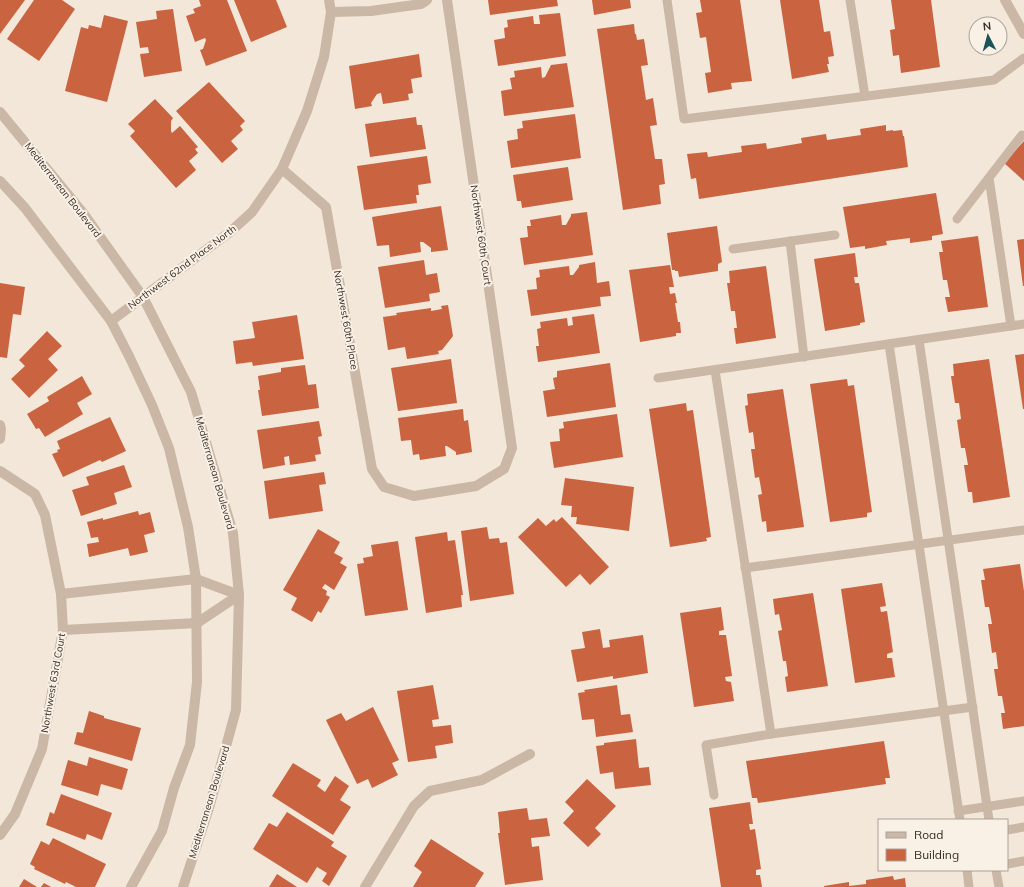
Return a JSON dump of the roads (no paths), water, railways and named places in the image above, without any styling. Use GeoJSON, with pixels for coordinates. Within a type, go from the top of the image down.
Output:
{"type":"FeatureCollection","features":[{"type":"Feature","properties":{"kind":"street"},"geometry":{"type":"LineString","coordinates":[[282,169],[307,111],[324,57],[331,12],[329,0]]}},
{"type":"Feature","properties":{"kind":"street"},"geometry":{"type":"LineString","coordinates":[[331,12],[371,11],[421,4],[427,0]]}},
{"type":"Feature","properties":{"kind":"street","name":"Northwest 60th Court"},"geometry":{"type":"LineString","coordinates":[[384,488],[414,496],[476,486],[504,469],[512,448],[447,0]]}},
{"type":"Feature","properties":{"kind":"street"},"geometry":{"type":"LineString","coordinates":[[1005,0],[1024,34]]}},
{"type":"Feature","properties":{"kind":"street","name":"Mediterranean Boulevard"},"geometry":{"type":"LineString","coordinates":[[0,112],[84,213],[144,297],[192,392],[233,533],[239,595],[236,710],[209,808],[183,887]]}},
{"type":"Feature","properties":{"kind":"street","name":"Northwest 62nd Place North"},"geometry":{"type":"LineString","coordinates":[[111,321],[230,232],[252,212],[282,169]]}},
{"type":"Feature","properties":{"kind":"street","name":"Northwest 60th Place"},"geometry":{"type":"LineString","coordinates":[[282,169],[326,207],[372,469],[384,488]]}},
{"type":"Feature","properties":{"kind":"street"},"geometry":{"type":"LineString","coordinates":[[0,181],[25,208],[111,321],[152,405],[169,448],[188,527],[196,579],[197,623],[197,682],[190,745],[174,788],[162,831],[131,887]]}},
{"type":"Feature","properties":{"kind":"street"},"geometry":{"type":"LineString","coordinates":[[0,425],[0,439]]}},
{"type":"Feature","properties":{"kind":"street","name":"Northwest 63rd Court"},"geometry":{"type":"LineString","coordinates":[[0,471],[35,494],[44,515],[61,594],[63,630],[42,749],[15,814],[0,835]]}},
{"type":"Feature","properties":{"kind":"street"},"geometry":{"type":"LineString","coordinates":[[61,594],[196,579],[239,595]]}},
{"type":"Feature","properties":{"kind":"street"},"geometry":{"type":"LineString","coordinates":[[63,630],[197,623],[239,595]]}},
{"type":"Feature","properties":{"kind":"street"},"geometry":{"type":"LineString","coordinates":[[365,887],[414,806],[430,791],[482,780],[530,754]]}},
{"type":"Feature","properties":{"kind":"lane"},"geometry":{"type":"LineString","coordinates":[[667,0],[684,119],[994,80],[1024,58]]}},
{"type":"Feature","properties":{"kind":"lane"},"geometry":{"type":"LineString","coordinates":[[850,0],[865,96]]}},
{"type":"Feature","properties":{"kind":"lane"},"geometry":{"type":"LineString","coordinates":[[957,219],[1022,135]]}},
{"type":"Feature","properties":{"kind":"lane"},"geometry":{"type":"LineString","coordinates":[[989,178],[1011,326]]}},
{"type":"Feature","properties":{"kind":"lane"},"geometry":{"type":"LineString","coordinates":[[733,249],[835,235]]}},
{"type":"Feature","properties":{"kind":"lane"},"geometry":{"type":"LineString","coordinates":[[790,241],[804,356]]}},
{"type":"Feature","properties":{"kind":"lane"},"geometry":{"type":"LineString","coordinates":[[658,378],[1024,324]]}},
{"type":"Feature","properties":{"kind":"lane"},"geometry":{"type":"LineString","coordinates":[[919,340],[989,819]]}},
{"type":"Feature","properties":{"kind":"lane"},"geometry":{"type":"LineString","coordinates":[[889,344],[959,816],[987,807],[1024,801]]}},
{"type":"Feature","properties":{"kind":"lane"},"geometry":{"type":"LineString","coordinates":[[715,370],[771,734]]}},
{"type":"Feature","properties":{"kind":"lane"},"geometry":{"type":"LineString","coordinates":[[745,568],[1024,530]]}},
{"type":"Feature","properties":{"kind":"lane"},"geometry":{"type":"LineString","coordinates":[[714,795],[706,745],[771,734],[973,707]]}},
{"type":"Feature","properties":{"kind":"lane"},"geometry":{"type":"LineString","coordinates":[[1008,830],[1024,827]]}},
{"type":"Feature","properties":{"kind":"lane"},"geometry":{"type":"LineString","coordinates":[[1008,864],[1024,861]]}},
{"type":"Feature","properties":{"kind":"lane"},"geometry":{"type":"LineString","coordinates":[[967,871],[970,887]]}},
{"type":"Feature","properties":{"kind":"lane"},"geometry":{"type":"LineString","coordinates":[[996,871],[999,887]]}}]}
